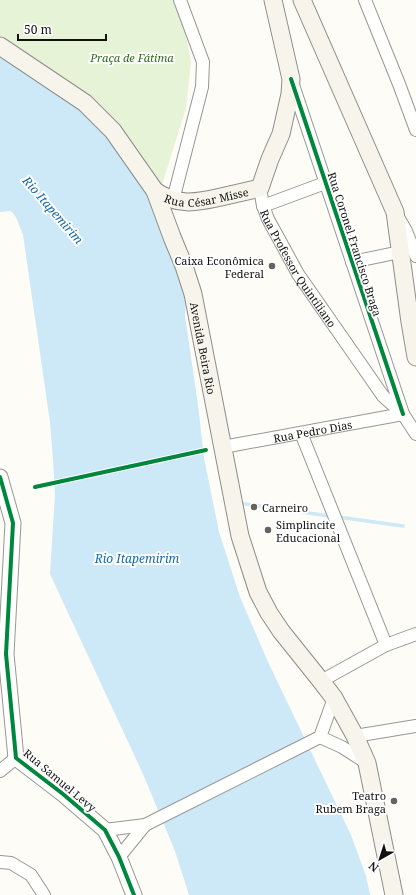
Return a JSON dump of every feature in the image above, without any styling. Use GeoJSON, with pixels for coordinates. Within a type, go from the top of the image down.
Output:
{"type":"FeatureCollection","features":[{"type":"Feature","properties":{"kind":"main road","name":"Rua Coronel Francisco Braga"},"geometry":{"type":"LineString","coordinates":[[273,0],[291,80]]}},
{"type":"Feature","properties":{"kind":"main road"},"geometry":{"type":"LineString","coordinates":[[302,0],[395,212],[408,254],[410,322],[416,357]]}},
{"type":"Feature","properties":{"kind":"main road","name":"Avenida Beira Rio"},"geometry":{"type":"LineString","coordinates":[[0,46],[85,103],[99,116],[113,131],[155,191],[184,266],[193,294],[240,536],[258,592],[281,631],[334,698],[355,736],[367,763],[394,895]]}},
{"type":"Feature","properties":{"kind":"main road","name":"Rua Professor Quintiliano"},"geometry":{"type":"LineString","coordinates":[[260,188],[281,134],[290,94],[291,80]]}},
{"type":"Feature","properties":{"kind":"main road","name":"Rua César Misse"},"geometry":{"type":"LineString","coordinates":[[155,191],[173,200],[186,203],[198,202],[260,188]]}},
{"type":"Feature","properties":{"kind":"street"},"geometry":{"type":"LineString","coordinates":[[173,200],[202,88],[203,62],[180,0]]}},
{"type":"Feature","properties":{"kind":"street"},"geometry":{"type":"LineString","coordinates":[[365,0],[416,130]]}},
{"type":"Feature","properties":{"kind":"street","name":"Rua Coronel Francisco Braga"},"geometry":{"type":"LineString","coordinates":[[291,80],[403,414]]}},
{"type":"Feature","properties":{"kind":"street"},"geometry":{"type":"LineString","coordinates":[[263,206],[326,183]]}},
{"type":"Feature","properties":{"kind":"street","name":"Rua Professor Quintiliano"},"geometry":{"type":"LineString","coordinates":[[260,188],[263,206],[280,243],[298,274],[383,396],[403,414],[416,434]]}},
{"type":"Feature","properties":{"kind":"street"},"geometry":{"type":"LineString","coordinates":[[352,262],[408,254]]}},
{"type":"Feature","properties":{"kind":"street","name":"Rua Pedro Dias"},"geometry":{"type":"LineString","coordinates":[[223,447],[403,414]]}},
{"type":"Feature","properties":{"kind":"street"},"geometry":{"type":"LineString","coordinates":[[301,433],[386,645]]}},
{"type":"Feature","properties":{"kind":"street","name":"Rua Samuel Levy"},"geometry":{"type":"LineString","coordinates":[[0,477],[13,523],[6,654],[16,758],[64,794],[105,830],[119,857],[134,895]]}},
{"type":"Feature","properties":{"kind":"street"},"geometry":{"type":"LineString","coordinates":[[321,681],[386,645],[416,634]]}},
{"type":"Feature","properties":{"kind":"street"},"geometry":{"type":"LineString","coordinates":[[105,830],[147,824],[318,738],[334,698]]}},
{"type":"Feature","properties":{"kind":"street"},"geometry":{"type":"LineString","coordinates":[[355,736],[416,726]]}},
{"type":"Feature","properties":{"kind":"street"},"geometry":{"type":"LineString","coordinates":[[318,738],[342,748],[367,763]]}},
{"type":"Feature","properties":{"kind":"street"},"geometry":{"type":"LineString","coordinates":[[0,771],[16,758]]}},
{"type":"Feature","properties":{"kind":"street"},"geometry":{"type":"LineString","coordinates":[[119,857],[147,824]]}},
{"type":"Feature","properties":{"kind":"street"},"geometry":{"type":"LineString","coordinates":[[0,862],[11,863],[31,875],[44,895]]}},
{"type":"Feature","properties":{"kind":"green space","name":"Praça de Fátima"},"geometry":{"type":"Polygon","coordinates":[[[0,0],[175,0],[182,14],[191,62],[186,108],[161,188],[104,108],[73,84],[43,70],[0,39],[0,0]]]}},
{"type":"Feature","properties":{"kind":"water","name":"Rio Itapemirim"},"geometry":{"type":"Polygon","coordinates":[[[0,51],[88,115],[105,132],[137,176],[171,245],[187,290],[185,316],[204,458],[219,532],[240,597],[268,662],[351,835],[366,876],[370,895],[189,895],[175,851],[143,774],[50,574],[55,495],[50,422],[23,235],[16,217],[11,211],[0,212],[0,51]]]}},
{"type":"Feature","properties":{"kind":"waterway"},"geometry":{"type":"LineString","coordinates":[[239,503],[329,516]]}},
{"type":"Feature","properties":{"kind":"waterway"},"geometry":{"type":"LineString","coordinates":[[338,517],[403,526]]}},
{"type":"Feature","properties":{"kind":"cycle path"},"geometry":{"type":"LineString","coordinates":[[291,79],[403,414]]}},
{"type":"Feature","properties":{"kind":"cycle path"},"geometry":{"type":"LineString","coordinates":[[35,487],[206,450]]}},
{"type":"Feature","properties":{"kind":"cycle path"},"geometry":{"type":"LineString","coordinates":[[0,477],[13,523],[6,654],[16,758],[63,794],[105,830],[119,857],[134,895]]}},
{"type":"Feature","properties":{"kind":"place","name":"Caixa Econômica Federal"},"geometry":{"type":"Point","coordinates":[272,266]}},
{"type":"Feature","properties":{"kind":"place","name":"Carneiro"},"geometry":{"type":"Point","coordinates":[254,507]}},
{"type":"Feature","properties":{"kind":"place","name":"Simplincite Educacional"},"geometry":{"type":"Point","coordinates":[268,530]}},
{"type":"Feature","properties":{"kind":"place","name":"Teatro Rubem Braga"},"geometry":{"type":"Point","coordinates":[394,801]}}]}
